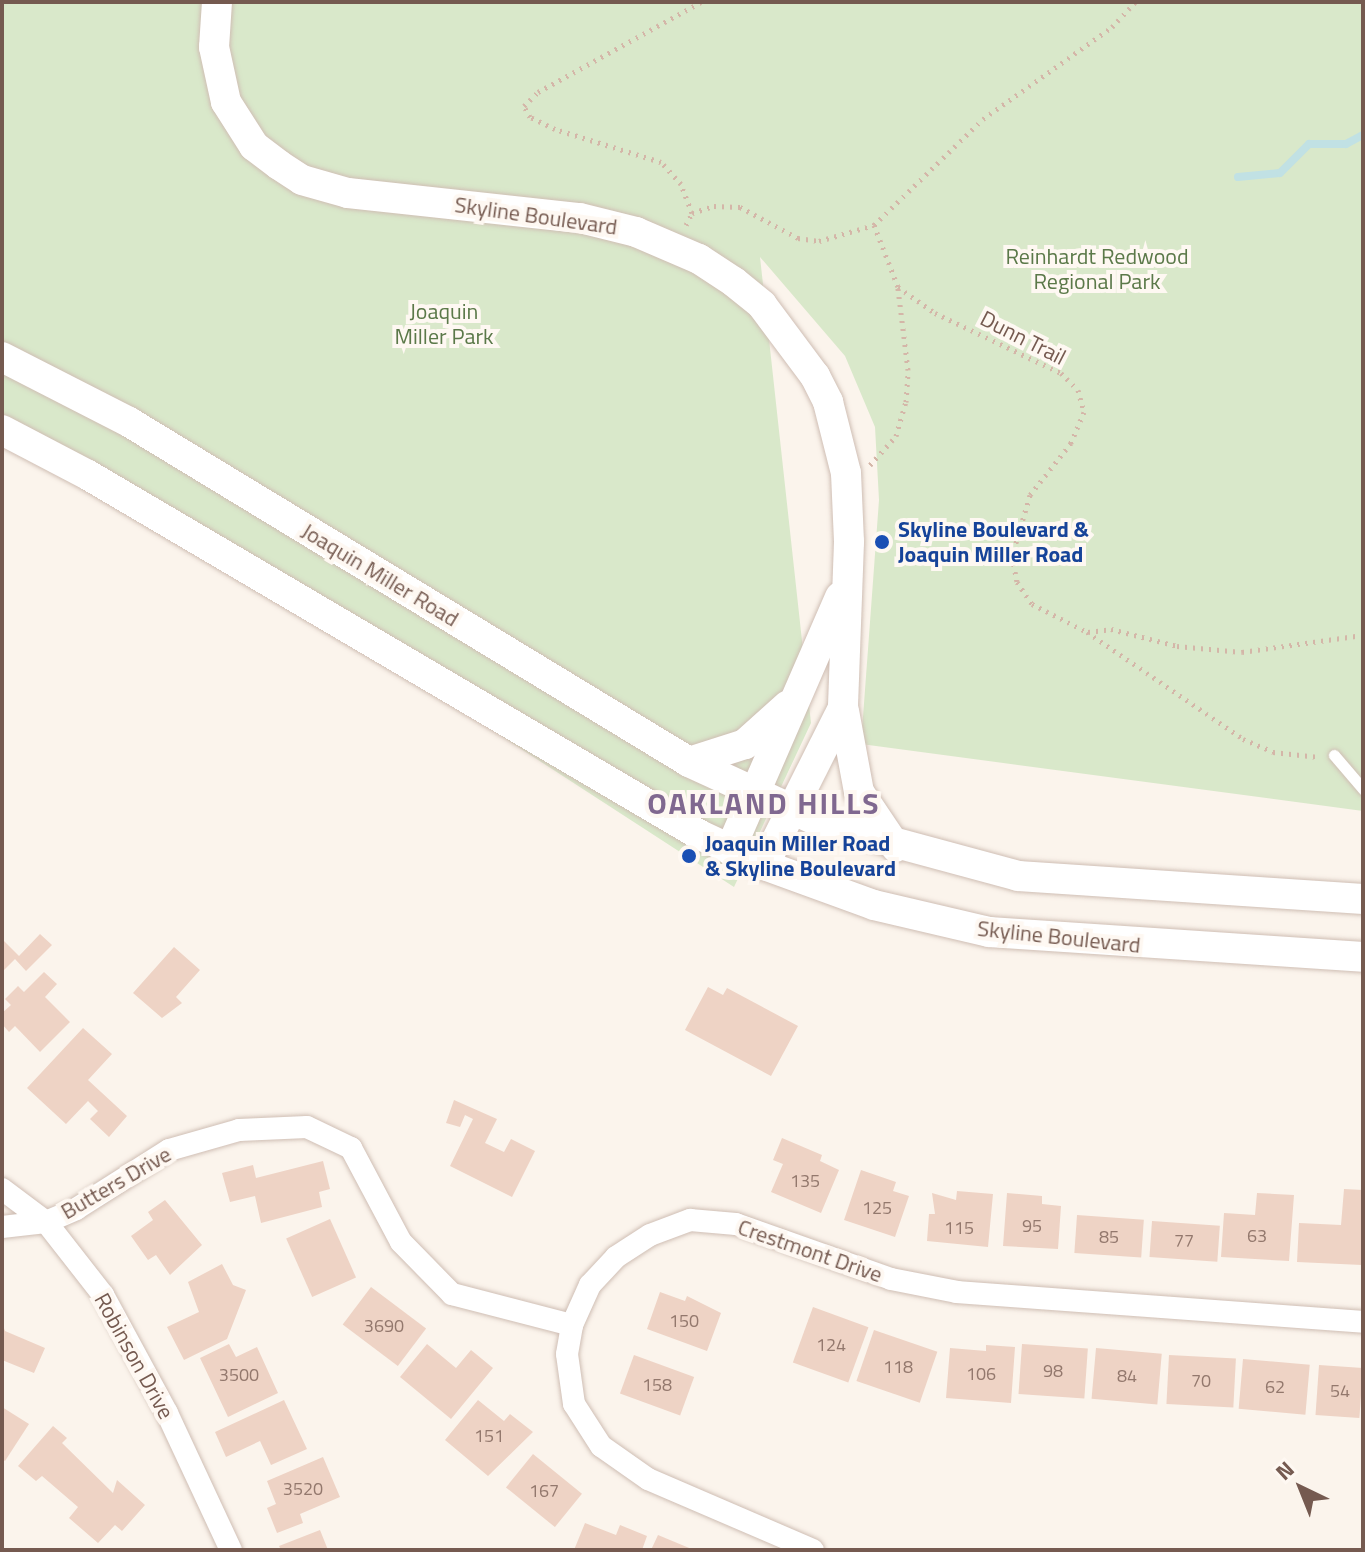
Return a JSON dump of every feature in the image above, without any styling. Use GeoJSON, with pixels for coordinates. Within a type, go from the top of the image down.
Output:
{"type":"FeatureCollection","features":[{"type":"Feature","properties":{"kind":"main road","name":"Skyline Boulevard"},"geometry":{"type":"LineString","coordinates":[[217,2],[214,47],[226,102],[254,146],[302,180],[348,193],[580,218],[675,248],[699,259],[762,305],[799,351],[828,402],[846,473],[843,708],[764,865]]}},
{"type":"Feature","properties":{"kind":"main road","name":"Joaquin Miller Road"},"geometry":{"type":"LineString","coordinates":[[2,357],[129,422],[689,762],[756,795]]}},
{"type":"Feature","properties":{"kind":"main road"},"geometry":{"type":"LineString","coordinates":[[2,430],[88,475],[730,850]]}},
{"type":"Feature","properties":{"kind":"main road","name":"Skyline Boulevard"},"geometry":{"type":"LineString","coordinates":[[847,580],[730,850],[874,905],[989,932],[1363,957]]}},
{"type":"Feature","properties":{"kind":"main road"},"geometry":{"type":"LineString","coordinates":[[689,762],[745,744],[764,731],[798,692]]}},
{"type":"Feature","properties":{"kind":"main road"},"geometry":{"type":"LineString","coordinates":[[843,708],[859,792],[896,847]]}},
{"type":"Feature","properties":{"kind":"main road"},"geometry":{"type":"LineString","coordinates":[[756,795],[896,847],[1018,876],[1363,899]]}},
{"type":"Feature","properties":{"kind":"street","name":"Butters Drive"},"geometry":{"type":"LineString","coordinates":[[2,1227],[46,1222],[169,1150],[239,1130],[307,1127],[351,1148],[401,1242],[452,1294],[572,1325]]}},
{"type":"Feature","properties":{"kind":"street","name":"Robinson Drive"},"geometry":{"type":"LineString","coordinates":[[2,1189],[46,1222],[103,1295],[136,1353],[231,1550]]}},
{"type":"Feature","properties":{"kind":"street","name":"Crestmont Drive"},"geometry":{"type":"LineString","coordinates":[[813,1550],[648,1479],[601,1446],[574,1404],[567,1354],[572,1325],[590,1285],[616,1257],[650,1235],[690,1220],[736,1224],[891,1279],[957,1292],[1363,1322]]}},
{"type":"Feature","properties":{"kind":"lane"},"geometry":{"type":"LineString","coordinates":[[1334,755],[1363,789]]}},
{"type":"Feature","properties":{"kind":"path"},"geometry":{"type":"LineString","coordinates":[[692,213],[681,184],[661,162],[555,129],[530,117],[524,106],[538,92],[701,2]]}},
{"type":"Feature","properties":{"kind":"path"},"geometry":{"type":"LineString","coordinates":[[675,248],[692,213],[714,206],[740,207],[798,238],[819,241],[874,225],[983,119],[1112,27],[1135,2]]}},
{"type":"Feature","properties":{"kind":"path"},"geometry":{"type":"LineString","coordinates":[[846,473],[874,464],[896,436],[906,402],[908,370],[898,287],[874,225]]}},
{"type":"Feature","properties":{"kind":"path","name":"Dunn Trail"},"geometry":{"type":"LineString","coordinates":[[898,287],[935,313],[1061,373],[1078,390],[1084,412],[1071,443],[1030,495],[1012,556],[1017,582],[1032,604],[1087,632],[1243,739],[1273,752],[1334,755]]}},
{"type":"Feature","properties":{"kind":"path","name":"Dunn Trail"},"geometry":{"type":"LineString","coordinates":[[1087,632],[1111,629],[1177,646],[1242,652],[1331,644],[1363,635]]}},
{"type":"Feature","properties":{"kind":"green space"},"geometry":{"type":"Polygon","coordinates":[[[2,2],[1363,2],[1363,811],[861,744],[879,500],[875,427],[845,356],[760,257],[811,723],[734,887],[364,647],[2,441],[2,2]]]}},
{"type":"Feature","properties":{"kind":"building"},"geometry":{"type":"Polygon","coordinates":[[[40,934],[52,945],[26,971],[15,959],[2,972],[2,939],[19,956],[40,934]]]}},
{"type":"Feature","properties":{"kind":"building"},"geometry":{"type":"Polygon","coordinates":[[[174,947],[200,970],[176,997],[182,1003],[162,1018],[133,993],[174,947]]]}},
{"type":"Feature","properties":{"kind":"building"},"geometry":{"type":"Polygon","coordinates":[[[44,972],[57,984],[45,997],[70,1022],[40,1052],[15,1026],[9,1032],[2,1024],[2,1013],[11,1005],[5,999],[18,986],[24,992],[44,972]]]}},
{"type":"Feature","properties":{"kind":"building"},"geometry":{"type":"Polygon","coordinates":[[[708,987],[723,995],[727,988],[798,1026],[771,1076],[685,1030],[708,987]]]}},
{"type":"Feature","properties":{"kind":"building"},"geometry":{"type":"Polygon","coordinates":[[[83,1028],[112,1054],[88,1080],[127,1116],[109,1137],[90,1119],[98,1111],[88,1101],[66,1124],[27,1088],[83,1028]]]}},
{"type":"Feature","properties":{"kind":"building"},"geometry":{"type":"Polygon","coordinates":[[[454,1100],[497,1119],[485,1143],[504,1152],[511,1139],[535,1151],[512,1197],[450,1166],[473,1119],[465,1115],[460,1127],[446,1123],[454,1100]]]}},
{"type":"Feature","properties":{"kind":"building"},"geometry":{"type":"Polygon","coordinates":[[[782,1138],[822,1155],[820,1161],[839,1170],[821,1213],[771,1192],[783,1164],[773,1160],[782,1138]]]}},
{"type":"Feature","properties":{"kind":"building"},"geometry":{"type":"Polygon","coordinates":[[[323,1161],[330,1189],[319,1192],[322,1207],[261,1223],[255,1196],[230,1202],[222,1173],[253,1165],[256,1178],[323,1161]]]}},
{"type":"Feature","properties":{"kind":"building"},"geometry":{"type":"Polygon","coordinates":[[[861,1170],[896,1182],[893,1191],[909,1196],[895,1237],[844,1220],[861,1170]]]}},
{"type":"Feature","properties":{"kind":"building"},"geometry":{"type":"Polygon","coordinates":[[[1344,1189],[1363,1190],[1362,1265],[1297,1262],[1299,1223],[1341,1225],[1344,1189]]]}},
{"type":"Feature","properties":{"kind":"building"},"geometry":{"type":"Polygon","coordinates":[[[957,1191],[993,1194],[988,1247],[927,1241],[929,1214],[935,1214],[932,1193],[956,1200],[957,1191]]]}},
{"type":"Feature","properties":{"kind":"building"},"geometry":{"type":"Polygon","coordinates":[[[1007,1193],[1042,1196],[1042,1204],[1061,1206],[1058,1249],[1003,1246],[1007,1193]]]}},
{"type":"Feature","properties":{"kind":"building"},"geometry":{"type":"Polygon","coordinates":[[[1257,1193],[1294,1195],[1289,1261],[1221,1257],[1224,1213],[1255,1215],[1257,1193]]]}},
{"type":"Feature","properties":{"kind":"building"},"geometry":{"type":"Polygon","coordinates":[[[165,1200],[202,1245],[170,1275],[156,1255],[148,1260],[131,1236],[153,1220],[148,1212],[165,1200]]]}},
{"type":"Feature","properties":{"kind":"building"},"geometry":{"type":"Polygon","coordinates":[[[1077,1215],[1144,1220],[1141,1258],[1074,1253],[1077,1215]]]}},
{"type":"Feature","properties":{"kind":"building"},"geometry":{"type":"Polygon","coordinates":[[[330,1219],[356,1277],[312,1297],[286,1239],[330,1219]]]}},
{"type":"Feature","properties":{"kind":"building"},"geometry":{"type":"Polygon","coordinates":[[[1152,1221],[1220,1226],[1217,1262],[1149,1257],[1152,1221]]]}},
{"type":"Feature","properties":{"kind":"building"},"geometry":{"type":"Polygon","coordinates":[[[222,1264],[233,1285],[246,1290],[227,1339],[184,1360],[167,1327],[199,1312],[188,1282],[222,1264]]]}},
{"type":"Feature","properties":{"kind":"building"},"geometry":{"type":"Polygon","coordinates":[[[371,1287],[426,1329],[398,1366],[343,1325],[371,1287]]]}},
{"type":"Feature","properties":{"kind":"building"},"geometry":{"type":"Polygon","coordinates":[[[660,1292],[685,1301],[687,1296],[721,1313],[707,1351],[647,1329],[660,1292]]]}},
{"type":"Feature","properties":{"kind":"building"},"geometry":{"type":"Polygon","coordinates":[[[813,1307],[868,1327],[848,1383],[793,1362],[813,1307]]]}},
{"type":"Feature","properties":{"kind":"building"},"geometry":{"type":"Polygon","coordinates":[[[2,1323],[5,1331],[45,1348],[34,1373],[2,1360],[2,1323]]]}},
{"type":"Feature","properties":{"kind":"building"},"geometry":{"type":"Polygon","coordinates":[[[874,1330],[937,1352],[920,1403],[856,1381],[874,1330]]]}},
{"type":"Feature","properties":{"kind":"building"},"geometry":{"type":"Polygon","coordinates":[[[229,1344],[236,1357],[257,1347],[278,1393],[228,1417],[200,1358],[229,1344]]]}},
{"type":"Feature","properties":{"kind":"building"},"geometry":{"type":"Polygon","coordinates":[[[427,1344],[456,1368],[471,1350],[493,1368],[451,1419],[400,1377],[427,1344]]]}},
{"type":"Feature","properties":{"kind":"building"},"geometry":{"type":"Polygon","coordinates":[[[1022,1344],[1088,1349],[1084,1398],[1019,1394],[1022,1344]]]}},
{"type":"Feature","properties":{"kind":"building"},"geometry":{"type":"Polygon","coordinates":[[[986,1345],[1015,1347],[1011,1403],[946,1398],[950,1348],[986,1351],[986,1345]]]}},
{"type":"Feature","properties":{"kind":"building"},"geometry":{"type":"Polygon","coordinates":[[[1096,1348],[1162,1354],[1157,1405],[1092,1399],[1096,1348]]]}},
{"type":"Feature","properties":{"kind":"building"},"geometry":{"type":"Polygon","coordinates":[[[634,1355],[694,1377],[680,1415],[620,1394],[634,1355]]]}},
{"type":"Feature","properties":{"kind":"building"},"geometry":{"type":"Polygon","coordinates":[[[1169,1355],[1236,1359],[1233,1407],[1166,1404],[1169,1355]]]}},
{"type":"Feature","properties":{"kind":"building"},"geometry":{"type":"Polygon","coordinates":[[[1243,1359],[1310,1365],[1305,1415],[1239,1409],[1243,1359]]]}},
{"type":"Feature","properties":{"kind":"building"},"geometry":{"type":"Polygon","coordinates":[[[1319,1365],[1363,1368],[1359,1418],[1316,1415],[1319,1365]]]}},
{"type":"Feature","properties":{"kind":"building"},"geometry":{"type":"Polygon","coordinates":[[[284,1400],[307,1449],[271,1465],[260,1441],[226,1457],[215,1432],[284,1400]]]}},
{"type":"Feature","properties":{"kind":"building"},"geometry":{"type":"Polygon","coordinates":[[[478,1400],[504,1421],[510,1414],[533,1432],[488,1476],[445,1440],[478,1400]]]}},
{"type":"Feature","properties":{"kind":"building"},"geometry":{"type":"Polygon","coordinates":[[[2,1407],[29,1424],[5,1461],[2,1459],[2,1407]]]}},
{"type":"Feature","properties":{"kind":"building"},"geometry":{"type":"Polygon","coordinates":[[[53,1426],[67,1438],[62,1443],[113,1493],[117,1480],[145,1505],[122,1531],[115,1525],[98,1543],[69,1518],[78,1507],[42,1476],[36,1481],[18,1466],[53,1426]]]}},
{"type":"Feature","properties":{"kind":"building"},"geometry":{"type":"Polygon","coordinates":[[[533,1454],[582,1494],[555,1527],[506,1487],[533,1454]]]}},
{"type":"Feature","properties":{"kind":"building"},"geometry":{"type":"Polygon","coordinates":[[[323,1457],[340,1497],[300,1514],[303,1523],[277,1533],[267,1508],[276,1504],[267,1481],[323,1457]]]}},
{"type":"Feature","properties":{"kind":"building"},"geometry":{"type":"Polygon","coordinates":[[[585,1523],[616,1535],[620,1525],[647,1536],[642,1550],[574,1550],[585,1523]]]}},
{"type":"Feature","properties":{"kind":"building"},"geometry":{"type":"Polygon","coordinates":[[[320,1530],[328,1550],[281,1550],[279,1546],[320,1530]]]}},
{"type":"Feature","properties":{"kind":"building"},"geometry":{"type":"Polygon","coordinates":[[[658,1535],[694,1550],[651,1550],[658,1535]]]}},
{"type":"Feature","properties":{"kind":"waterway"},"geometry":{"type":"LineString","coordinates":[[1238,177],[1280,173],[1309,144],[1346,144],[1363,135]]}},
{"type":"Feature","properties":{"kind":"place","name":"Skyline Boulevard & Joaquin Miller Road"},"geometry":{"type":"Point","coordinates":[882,542]}},
{"type":"Feature","properties":{"kind":"place","name":"Joaquin Miller Road & Skyline Boulevard"},"geometry":{"type":"Point","coordinates":[689,856]}},
{"type":"Feature","properties":{"kind":"district","name":"OAKLAND HILLS"},"geometry":{"type":"Point","coordinates":[764,803]}},
{"type":"Feature","properties":{"kind":"park label","name":"Reinhardt Redwood Regional Park"},"geometry":{"type":"Point","coordinates":[1097,268]}},
{"type":"Feature","properties":{"kind":"park label","name":"Joaquin Miller Park"},"geometry":{"type":"Point","coordinates":[444,324]}}]}
